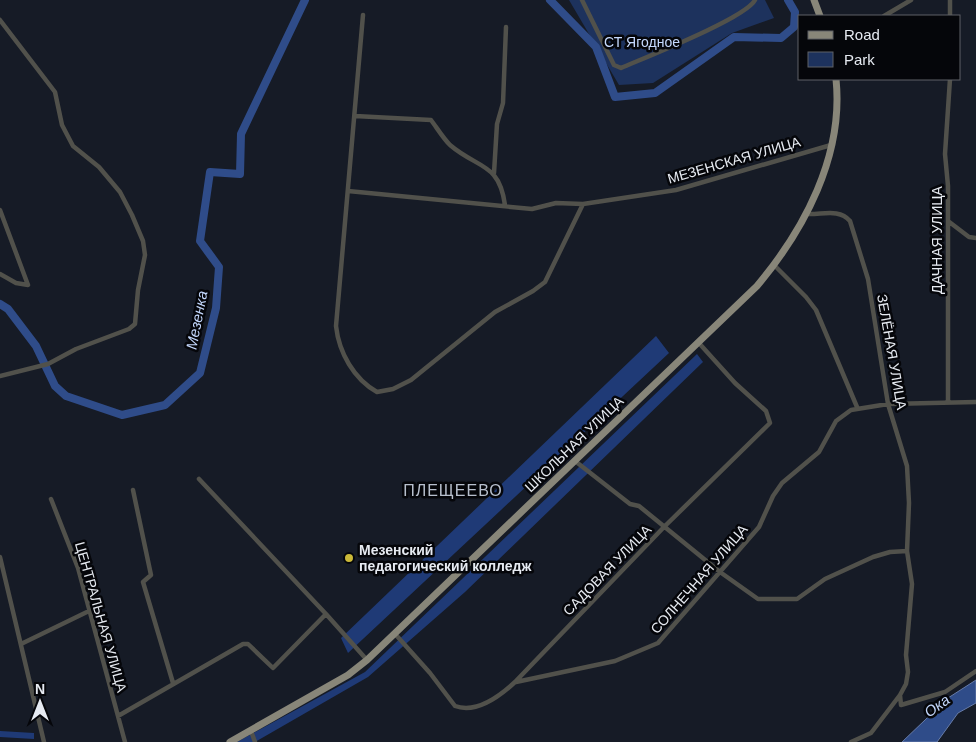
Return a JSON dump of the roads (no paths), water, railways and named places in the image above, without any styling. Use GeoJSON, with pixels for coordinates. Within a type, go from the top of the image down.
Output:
{"type":"FeatureCollection","features":[{"type":"Feature","properties":{"kind":"main road"},"geometry":{"type":"LineString","coordinates":[[814,0],[820,15]]}},
{"type":"Feature","properties":{"kind":"main road","name":"ШКОЛЬНАЯ УЛИЦА"},"geometry":{"type":"LineString","coordinates":[[230,742],[348,676],[396,635],[757,286],[774,265],[807,214],[824,172],[831,145],[836,102],[836,80]]}},
{"type":"Feature","properties":{"kind":"street"},"geometry":{"type":"LineString","coordinates":[[582,0],[614,65],[621,68],[732,18],[752,6],[755,0]]}},
{"type":"Feature","properties":{"kind":"street"},"geometry":{"type":"LineString","coordinates":[[886,15],[911,0]]}},
{"type":"Feature","properties":{"kind":"street"},"geometry":{"type":"LineString","coordinates":[[950,0],[950,15]]}},
{"type":"Feature","properties":{"kind":"street"},"geometry":{"type":"LineString","coordinates":[[363,15],[336,326],[338,345],[348,362],[367,386],[377,392],[393,389],[411,380],[495,312],[533,291],[545,282],[583,204]]}},
{"type":"Feature","properties":{"kind":"street"},"geometry":{"type":"LineString","coordinates":[[0,20],[55,92],[62,126],[73,146],[99,167],[120,192],[143,241],[145,255],[138,290],[136,324],[129,329],[76,350],[48,364],[0,376]]}},
{"type":"Feature","properties":{"kind":"street"},"geometry":{"type":"LineString","coordinates":[[505,206],[502,190],[494,173],[497,124],[503,102],[506,27]]}},
{"type":"Feature","properties":{"kind":"street","name":"ДАЧНАЯ УЛИЦА"},"geometry":{"type":"LineString","coordinates":[[948,402],[948,221],[945,154],[950,80]]}},
{"type":"Feature","properties":{"kind":"street"},"geometry":{"type":"LineString","coordinates":[[355,116],[431,120],[450,144],[494,173]]}},
{"type":"Feature","properties":{"kind":"street","name":"МЕЗЕНСКАЯ УЛИЦА"},"geometry":{"type":"LineString","coordinates":[[348,191],[532,209],[556,203],[583,204],[676,190],[831,145]]}},
{"type":"Feature","properties":{"kind":"street"},"geometry":{"type":"LineString","coordinates":[[0,210],[28,285],[16,283],[0,274]]}},
{"type":"Feature","properties":{"kind":"street","name":"ЗЕЛЁНАЯ УЛИЦА"},"geometry":{"type":"LineString","coordinates":[[807,214],[839,213],[845,215],[850,221],[868,279],[888,404],[907,466],[909,503],[907,551],[912,584],[906,655],[908,672],[906,684],[900,695]]}},
{"type":"Feature","properties":{"kind":"street"},"geometry":{"type":"LineString","coordinates":[[948,221],[969,237],[976,238]]}},
{"type":"Feature","properties":{"kind":"street"},"geometry":{"type":"LineString","coordinates":[[774,265],[806,297],[816,310],[857,407],[888,404],[976,402]]}},
{"type":"Feature","properties":{"kind":"street","name":"САДОВАЯ УЛИЦА"},"geometry":{"type":"LineString","coordinates":[[396,635],[430,673],[451,702],[461,708],[476,706],[494,699],[515,682],[664,527],[770,423],[766,412],[734,383],[698,342]]}},
{"type":"Feature","properties":{"kind":"street","name":"СОЛНЕЧНАЯ УЛИЦА"},"geometry":{"type":"LineString","coordinates":[[515,682],[615,662],[658,643],[759,527],[773,496],[782,483],[819,452],[836,421],[857,407]]}},
{"type":"Feature","properties":{"kind":"street"},"geometry":{"type":"LineString","coordinates":[[575,461],[630,504],[639,506],[720,572],[758,599],[792,601],[825,579],[873,557],[890,552],[907,551]]}},
{"type":"Feature","properties":{"kind":"street"},"geometry":{"type":"LineString","coordinates":[[199,479],[367,660]]}},
{"type":"Feature","properties":{"kind":"street"},"geometry":{"type":"LineString","coordinates":[[133,490],[151,575],[143,582],[174,682]]}},
{"type":"Feature","properties":{"kind":"street","name":"ЦЕНТРАЛЬНАЯ УЛИЦА"},"geometry":{"type":"LineString","coordinates":[[51,499],[78,568],[125,742]]}},
{"type":"Feature","properties":{"kind":"street"},"geometry":{"type":"LineString","coordinates":[[0,557],[44,742]]}},
{"type":"Feature","properties":{"kind":"street"},"geometry":{"type":"LineString","coordinates":[[21,644],[89,611]]}},
{"type":"Feature","properties":{"kind":"street"},"geometry":{"type":"LineString","coordinates":[[118,716],[242,644],[248,644],[273,668],[326,614]]}},
{"type":"Feature","properties":{"kind":"street"},"geometry":{"type":"LineString","coordinates":[[900,695],[901,706],[945,692],[976,671]]}},
{"type":"Feature","properties":{"kind":"street"},"geometry":{"type":"LineString","coordinates":[[851,742],[871,733],[900,695]]}},
{"type":"Feature","properties":{"kind":"street"},"geometry":{"type":"LineString","coordinates":[[251,731],[255,742]]}},
{"type":"Feature","properties":{"kind":"waterway","name":"Мезенка"},"geometry":{"type":"LineString","coordinates":[[0,304],[8,309],[36,346],[55,386],[66,396],[122,415],[165,405],[200,373],[216,308],[219,267],[200,241],[210,172],[240,174],[241,134],[305,0]]}},
{"type":"Feature","properties":{"kind":"waterway","name":"Мезенка"},"geometry":{"type":"LineString","coordinates":[[550,0],[596,47],[615,97],[655,93],[734,37],[781,38],[794,27],[795,12],[788,0]]}},
{"type":"Feature","properties":{"kind":"place","name":"Мезенский педагогический колледж"},"geometry":{"type":"Point","coordinates":[349,558]}},
{"type":"Feature","properties":{"kind":"district","name":"ПЛЕЩЕЕВО"},"geometry":{"type":"Point","coordinates":[453,490]}},
{"type":"Feature","properties":{"kind":"park label","name":"СТ Ягодное"},"geometry":{"type":"Point","coordinates":[642,42]}},
{"type":"Feature","properties":{"kind":"water label","name":"Ока"},"geometry":{"type":"Point","coordinates":[937,706]}}]}
